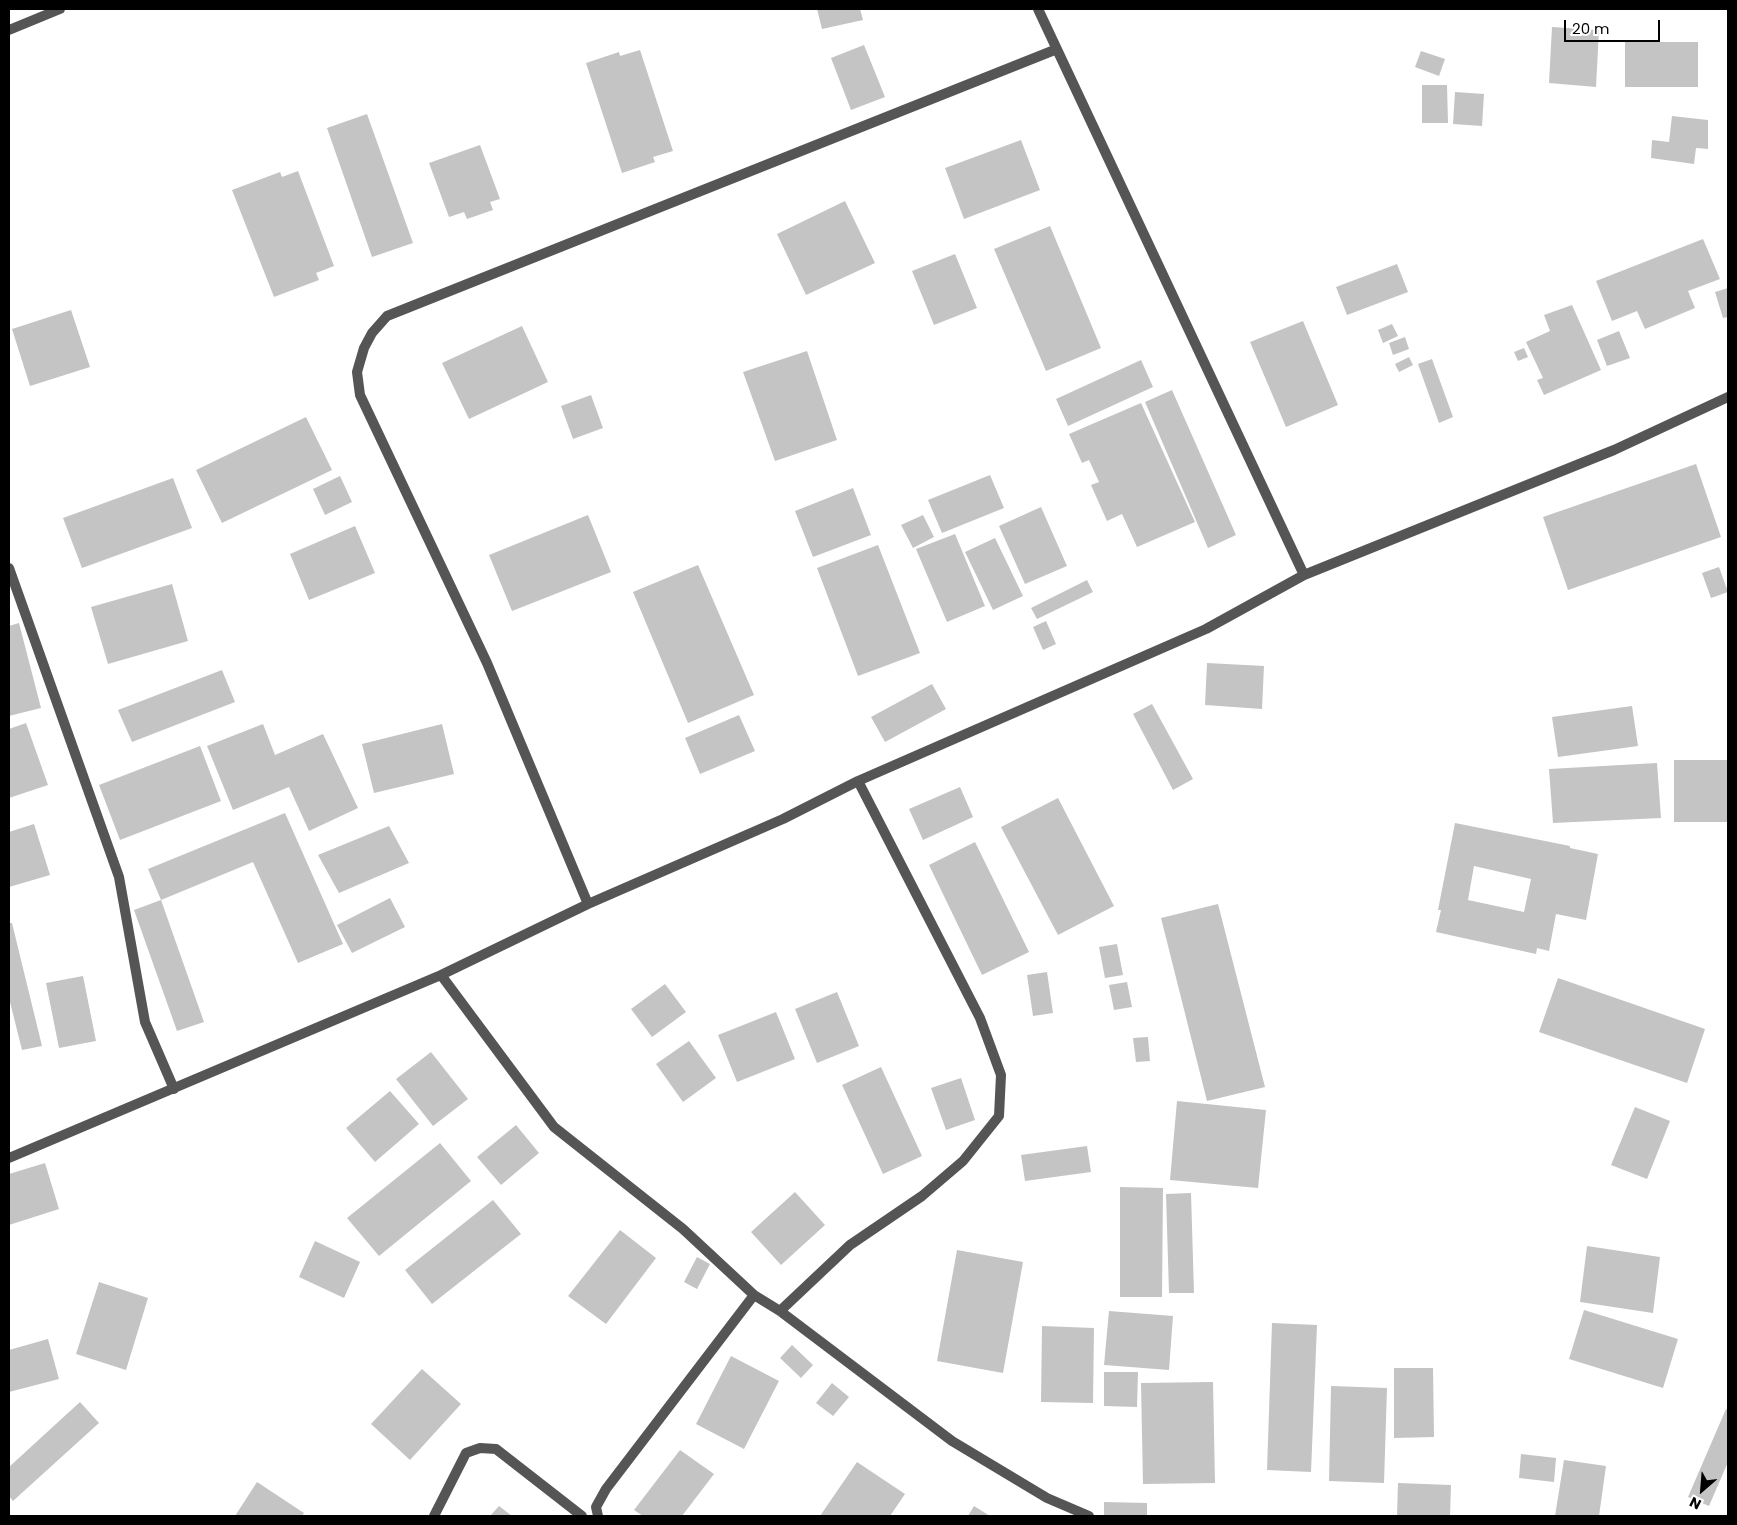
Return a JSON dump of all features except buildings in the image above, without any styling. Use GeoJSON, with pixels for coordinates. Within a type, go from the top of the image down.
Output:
{"type":"FeatureCollection","features":[{"type":"Feature","properties":{"kind":"street"},"geometry":{"type":"LineString","coordinates":[[9,30],[60,9]]}},
{"type":"Feature","properties":{"kind":"street"},"geometry":{"type":"LineString","coordinates":[[1038,9],[1304,575]]}},
{"type":"Feature","properties":{"kind":"street"},"geometry":{"type":"LineString","coordinates":[[588,904],[487,663],[360,395],[357,372],[364,348],[372,333],[387,316],[1057,49]]}},
{"type":"Feature","properties":{"kind":"street"},"geometry":{"type":"LineString","coordinates":[[9,1158],[174,1090],[442,975],[588,904],[783,819],[858,782],[1206,629],[1304,575],[1614,450],[1728,397]]}},
{"type":"Feature","properties":{"kind":"street"},"geometry":{"type":"LineString","coordinates":[[9,568],[119,877],[145,1022],[174,1090]]}},
{"type":"Feature","properties":{"kind":"street"},"geometry":{"type":"LineString","coordinates":[[780,1311],[850,1245],[922,1196],[963,1161],[1000,1116],[1000,1075],[980,1018],[858,782]]}},
{"type":"Feature","properties":{"kind":"street"},"geometry":{"type":"LineString","coordinates":[[442,975],[554,1127],[683,1229],[754,1295],[780,1311],[952,1441],[1046,1498],[1089,1516]]}},
{"type":"Feature","properties":{"kind":"street"},"geometry":{"type":"LineString","coordinates":[[598,1516],[596,1507],[606,1489],[754,1295]]}},
{"type":"Feature","properties":{"kind":"street"},"geometry":{"type":"LineString","coordinates":[[434,1516],[466,1453],[480,1448],[496,1449],[582,1516]]}}]}
